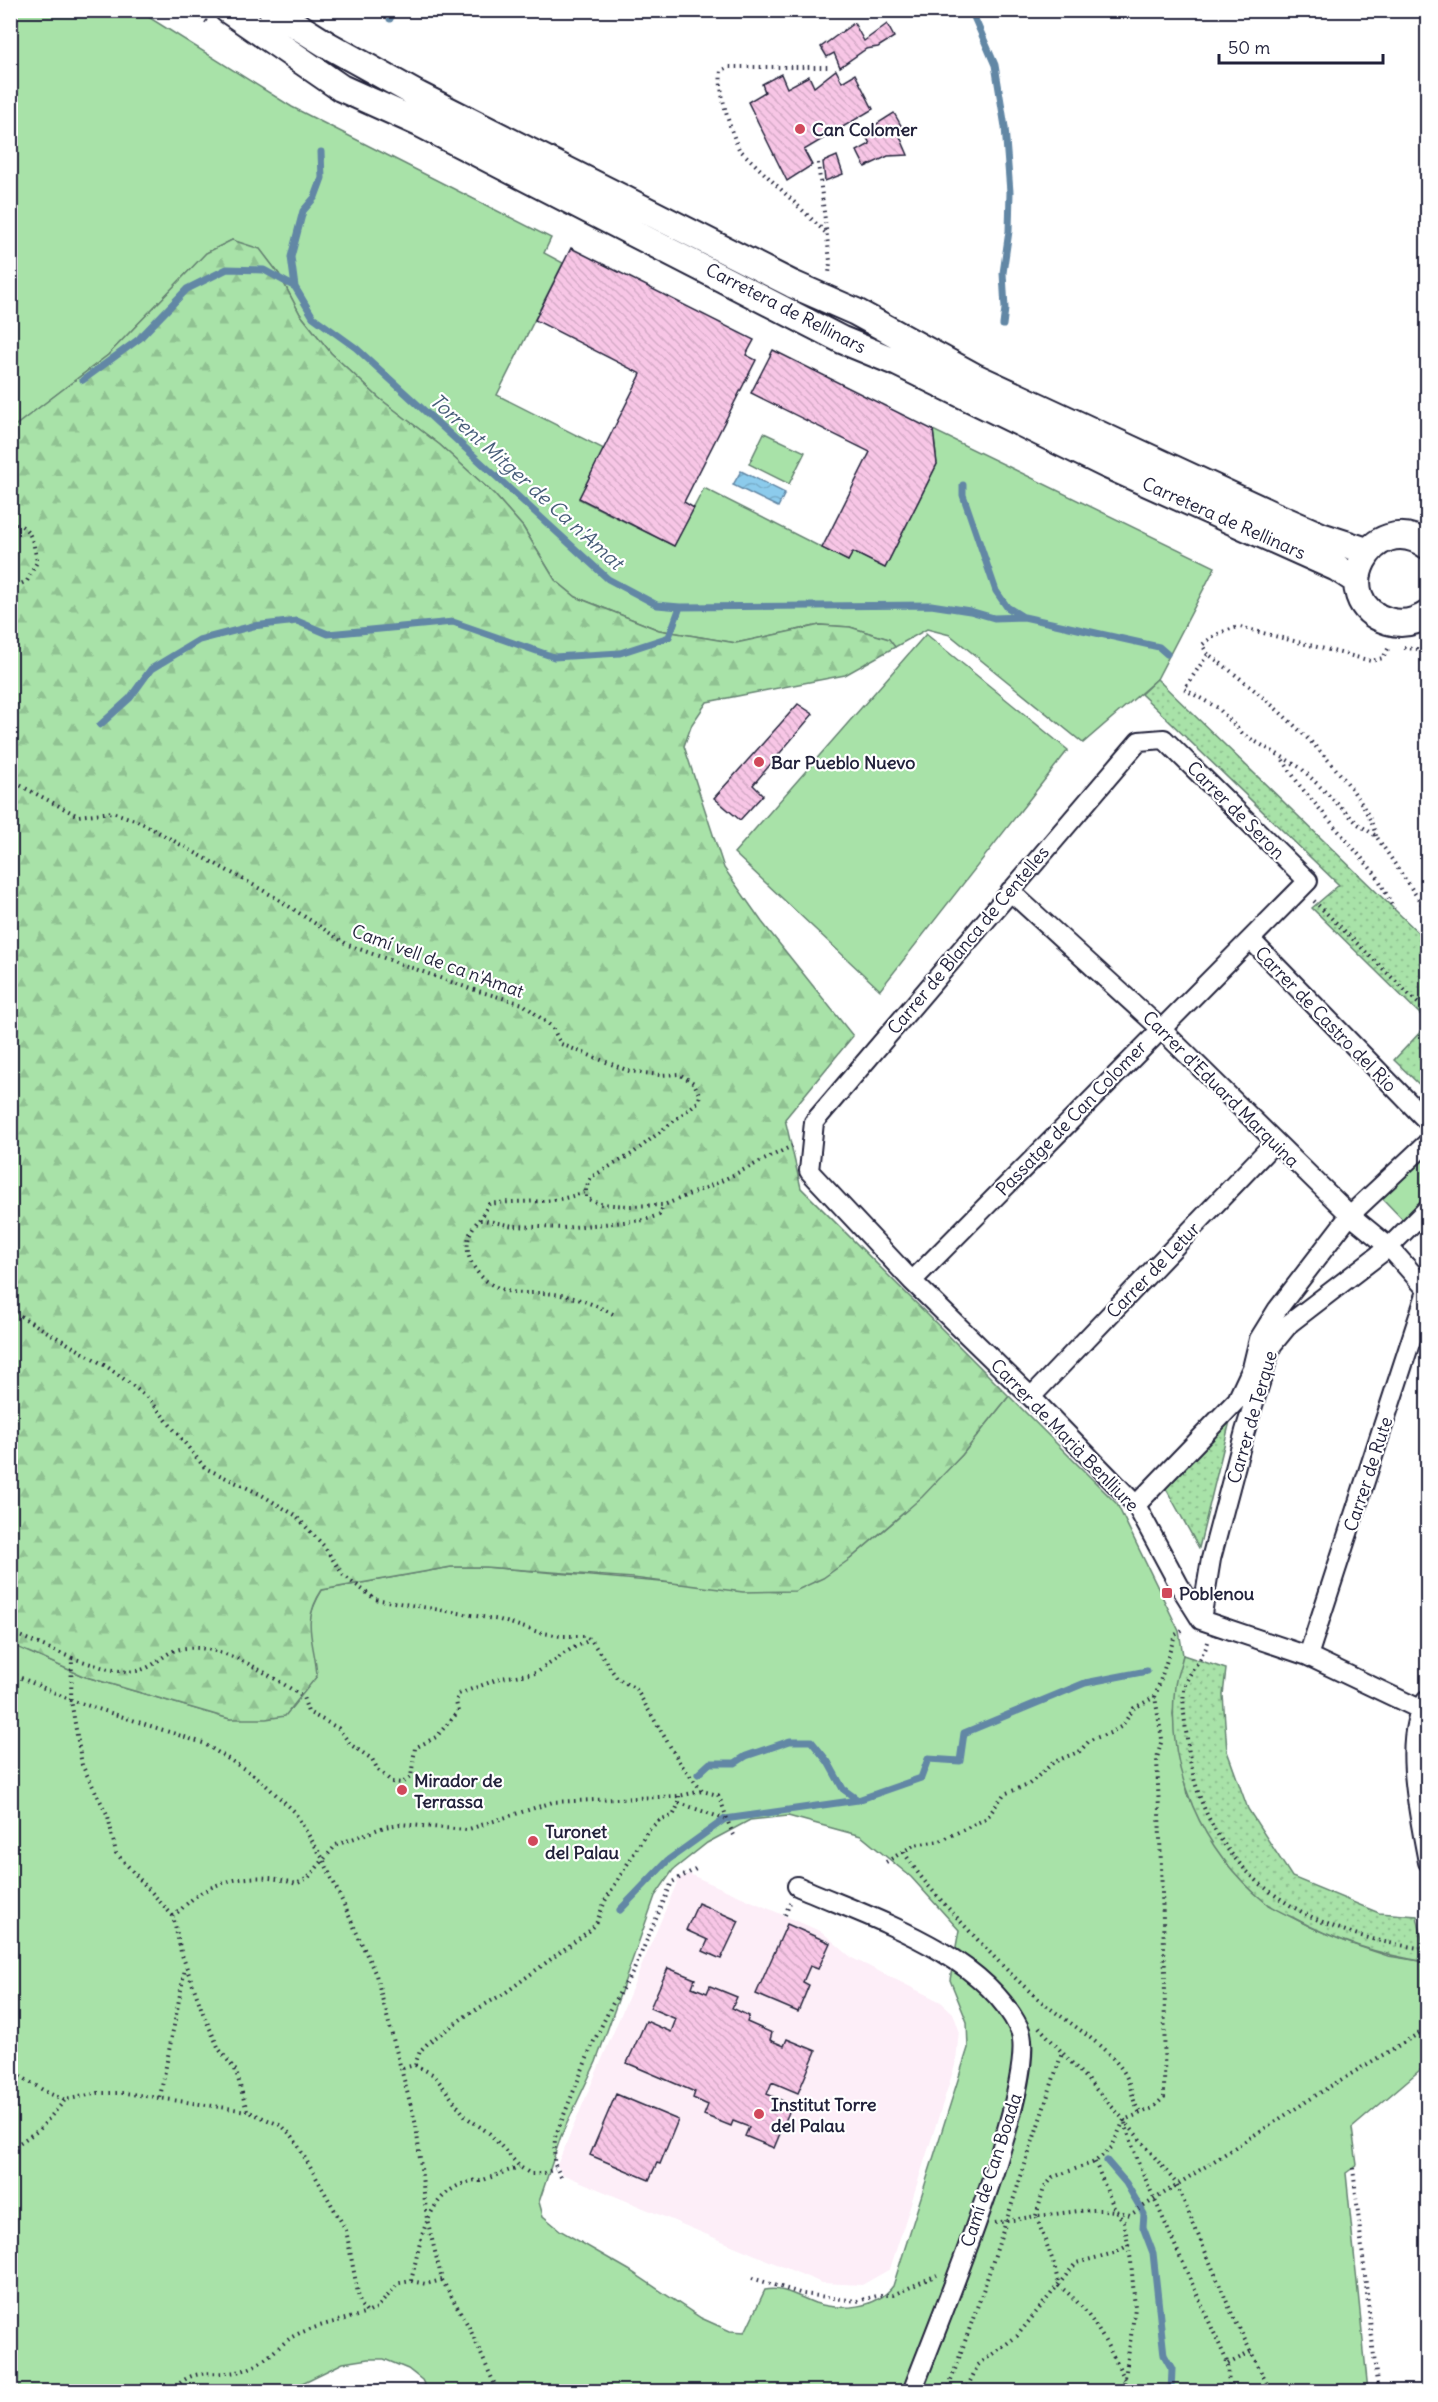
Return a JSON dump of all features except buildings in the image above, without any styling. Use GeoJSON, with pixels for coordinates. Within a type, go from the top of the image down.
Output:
{"type":"FeatureCollection","features":[{"type":"Feature","properties":{"kind":"street","name":"Carretera de Rellinars"},"geometry":{"type":"LineString","coordinates":[[228,10],[324,77],[359,97],[419,123],[842,340],[898,363],[1107,465],[1337,568],[1357,581]]}},
{"type":"Feature","properties":{"kind":"street","name":"Carretera de Rellinars"},"geometry":{"type":"LineString","coordinates":[[272,10],[326,44],[354,57],[418,95],[828,300],[973,376],[1275,516],[1321,536],[1367,551]]}},
{"type":"Feature","properties":{"kind":"street"},"geometry":{"type":"LineString","coordinates":[[1426,618],[1403,623],[1383,620],[1367,608],[1362,600],[1357,581],[1359,565],[1367,551],[1387,538],[1411,537],[1428,546]]}},
{"type":"Feature","properties":{"kind":"street","name":"Carrer de Seron"},"geometry":{"type":"LineString","coordinates":[[1164,739],[1308,881]]}},
{"type":"Feature","properties":{"kind":"street","name":"Carrer de Blanca de Centelles"},"geometry":{"type":"LineString","coordinates":[[814,1122],[1139,741],[1164,739]]}},
{"type":"Feature","properties":{"kind":"street","name":"Passatge de Can Colomer"},"geometry":{"type":"LineString","coordinates":[[912,1281],[1308,881]]}},
{"type":"Feature","properties":{"kind":"street","name":"Carrer d'Eduard Marquina"},"geometry":{"type":"LineString","coordinates":[[1010,891],[1160,1028],[1274,1143],[1350,1215],[1389,1247],[1427,1291]]}},
{"type":"Feature","properties":{"kind":"street","name":"Carrer de Castro del Rio"},"geometry":{"type":"LineString","coordinates":[[1251,940],[1428,1122]]}},
{"type":"Feature","properties":{"kind":"street","name":"Carrer de Marià Benlliure"},"geometry":{"type":"LineString","coordinates":[[814,1122],[809,1171],[912,1281],[1031,1397],[1136,1505],[1207,1622]]}},
{"type":"Feature","properties":{"kind":"street","name":"Carrer de Terque"},"geometry":{"type":"LineString","coordinates":[[1136,1505],[1237,1400],[1252,1368],[1259,1339],[1277,1310],[1350,1215],[1428,1142]]}},
{"type":"Feature","properties":{"kind":"street","name":"Carrer de Letur"},"geometry":{"type":"LineString","coordinates":[[1031,1397],[1274,1143]]}},
{"type":"Feature","properties":{"kind":"street","name":"Carrer de Terque"},"geometry":{"type":"LineString","coordinates":[[1207,1622],[1212,1559],[1245,1431],[1272,1345],[1290,1323],[1389,1247],[1428,1208]]}},
{"type":"Feature","properties":{"kind":"street","name":"Carrer de Rute"},"geometry":{"type":"LineString","coordinates":[[1308,1656],[1427,1291]]}},
{"type":"Feature","properties":{"kind":"street"},"geometry":{"type":"LineString","coordinates":[[1207,1622],[1308,1656],[1425,1707],[1414,1749],[1414,1782],[1428,1862]]}},
{"type":"Feature","properties":{"kind":"street","name":"Camí de Can Boada"},"geometry":{"type":"LineString","coordinates":[[797,1886],[914,1937],[969,1968],[996,1996],[1021,2029],[1023,2063],[1008,2131],[912,2391]]}},
{"type":"Feature","properties":{"kind":"path"},"geometry":{"type":"LineString","coordinates":[[825,232],[739,148],[731,132],[727,109],[719,85],[721,72],[729,67],[831,67]]}},
{"type":"Feature","properties":{"kind":"path"},"geometry":{"type":"LineString","coordinates":[[818,163],[830,261],[828,300]]}},
{"type":"Feature","properties":{"kind":"path"},"geometry":{"type":"LineString","coordinates":[[10,523],[17,523],[33,537],[38,562],[27,581],[10,590]]}},
{"type":"Feature","properties":{"kind":"path"},"geometry":{"type":"LineString","coordinates":[[1428,656],[1417,648],[1389,647],[1383,658],[1371,661],[1240,627],[1225,629],[1202,645],[1208,654],[1243,679],[1348,780],[1373,824],[1376,836],[1428,913]]}},
{"type":"Feature","properties":{"kind":"path"},"geometry":{"type":"LineString","coordinates":[[1208,654],[1184,689],[1218,708],[1244,735],[1301,768],[1358,824],[1376,836]]}},
{"type":"Feature","properties":{"kind":"path"},"geometry":{"type":"LineString","coordinates":[[1283,759],[1300,786],[1377,876],[1394,909]]}},
{"type":"Feature","properties":{"kind":"path","name":"Camí vell de ca n'Amat"},"geometry":{"type":"LineString","coordinates":[[10,780],[78,816],[112,812],[140,822],[273,896],[348,945],[468,988],[523,1004],[552,1027],[561,1044],[629,1071],[660,1075],[679,1074],[694,1083],[700,1096],[698,1102],[648,1142],[591,1177],[585,1192]]}},
{"type":"Feature","properties":{"kind":"path"},"geometry":{"type":"LineString","coordinates":[[1313,900],[1428,1013]]}},
{"type":"Feature","properties":{"kind":"path"},"geometry":{"type":"LineString","coordinates":[[613,1314],[585,1300],[558,1294],[507,1291],[484,1279],[470,1263],[467,1253],[468,1237],[489,1204],[513,1201],[545,1203],[585,1192],[586,1198],[599,1204],[628,1206],[664,1204],[717,1183],[799,1142],[814,1122]]}},
{"type":"Feature","properties":{"kind":"path"},"geometry":{"type":"LineString","coordinates":[[479,1220],[542,1228],[584,1227],[644,1220],[659,1215],[664,1204]]}},
{"type":"Feature","properties":{"kind":"path"},"geometry":{"type":"LineString","coordinates":[[10,1310],[106,1366],[132,1385],[150,1400],[205,1468],[260,1494],[295,1515],[324,1546],[343,1575],[375,1599],[490,1618],[538,1632],[560,1636],[584,1636],[591,1640],[617,1678],[636,1689],[680,1763],[702,1791]]}},
{"type":"Feature","properties":{"kind":"path"},"geometry":{"type":"LineString","coordinates":[[1125,2379],[1096,2326],[1078,2299],[1059,2286],[1054,2264],[1036,2216],[1044,2188],[1053,2177],[1095,2162],[1112,2147],[1124,2120],[1160,2104],[1166,2080],[1165,1961],[1157,1758],[1161,1739],[1155,1697],[1174,1635],[1207,1622],[1204,1656],[1186,1683],[1185,1716],[1190,1759],[1206,1812],[1240,1865],[1264,1889],[1294,1908],[1332,1927],[1368,1939],[1428,1948]]}},
{"type":"Feature","properties":{"kind":"path"},"geometry":{"type":"LineString","coordinates":[[10,1632],[72,1658],[129,1672],[146,1668],[176,1650],[199,1648],[215,1651],[262,1672],[303,1697],[308,1713],[338,1728],[351,1745],[372,1759],[378,1770],[392,1782],[402,1783],[411,1777],[414,1748],[436,1737],[458,1712],[456,1701],[459,1694],[501,1678],[536,1673],[563,1653],[591,1640]]}},
{"type":"Feature","properties":{"kind":"path"},"geometry":{"type":"LineString","coordinates":[[72,1658],[71,1700],[82,1765],[108,1816],[116,1853],[173,1916],[186,1966],[219,2049],[236,2071],[247,2111]]}},
{"type":"Feature","properties":{"kind":"path"},"geometry":{"type":"LineString","coordinates":[[10,1673],[71,1700],[203,1743],[241,1765],[294,1811],[323,1859],[376,1976],[403,2068],[421,2148],[427,2219],[442,2280],[469,2327],[498,2391]]}},
{"type":"Feature","properties":{"kind":"path"},"geometry":{"type":"LineString","coordinates":[[886,1862],[914,1845],[940,1841],[987,1818],[1004,1794],[1028,1785],[1054,1762],[1080,1751],[1090,1740],[1122,1726],[1134,1708],[1155,1697]]}},
{"type":"Feature","properties":{"kind":"path"},"geometry":{"type":"LineString","coordinates":[[173,1916],[202,1892],[236,1881],[262,1876],[296,1884],[308,1878],[336,1845],[400,1824],[466,1830],[553,1802],[679,1796],[702,1791],[718,1795],[724,1806],[725,1819],[734,1835]]}},
{"type":"Feature","properties":{"kind":"path"},"geometry":{"type":"LineString","coordinates":[[415,2065],[420,2051],[428,2043],[467,2015],[505,1993],[596,1924],[605,1901],[648,1830],[661,1819],[673,1816],[679,1803],[679,1796]]}},
{"type":"Feature","properties":{"kind":"path"},"geometry":{"type":"LineString","coordinates":[[679,1803],[725,1819]]}},
{"type":"Feature","properties":{"kind":"path"},"geometry":{"type":"LineString","coordinates":[[904,1852],[917,1874],[1001,1966],[1047,2006],[1070,2021],[1120,2067],[1132,2088],[1133,2103],[1140,2113]]}},
{"type":"Feature","properties":{"kind":"path"},"geometry":{"type":"LineString","coordinates":[[561,2177],[555,2169],[555,2137],[602,2024],[633,1972],[672,1882],[696,1869]]}},
{"type":"Feature","properties":{"kind":"path"},"geometry":{"type":"LineString","coordinates":[[160,2097],[186,1966]]}},
{"type":"Feature","properties":{"kind":"path"},"geometry":{"type":"LineString","coordinates":[[1035,2022],[1124,2120],[1176,2183],[1232,2314],[1271,2391]]}},
{"type":"Feature","properties":{"kind":"path"},"geometry":{"type":"LineString","coordinates":[[1124,2222],[1130,2215],[1176,2183],[1329,2086],[1428,2028]]}},
{"type":"Feature","properties":{"kind":"path"},"geometry":{"type":"LineString","coordinates":[[946,2391],[1062,2052]]}},
{"type":"Feature","properties":{"kind":"path"},"geometry":{"type":"LineString","coordinates":[[403,2068],[415,2065],[434,2075],[466,2117],[489,2133],[520,2166],[531,2174],[541,2174],[555,2169]]}},
{"type":"Feature","properties":{"kind":"path"},"geometry":{"type":"LineString","coordinates":[[10,2070],[48,2093],[65,2100],[98,2093],[160,2097],[247,2111],[282,2126],[292,2137],[325,2190],[346,2230],[360,2304],[367,2313]]}},
{"type":"Feature","properties":{"kind":"path"},"geometry":{"type":"LineString","coordinates":[[10,2149],[39,2130],[65,2100]]}},
{"type":"Feature","properties":{"kind":"path"},"geometry":{"type":"LineString","coordinates":[[1124,2120],[1137,2160],[1156,2198],[1228,2364],[1229,2391]]}},
{"type":"Feature","properties":{"kind":"path"},"geometry":{"type":"LineString","coordinates":[[1095,2162],[1115,2210],[1124,2222],[1129,2245],[1135,2308],[1124,2391]]}},
{"type":"Feature","properties":{"kind":"path"},"geometry":{"type":"LineString","coordinates":[[411,2281],[427,2219],[438,2200],[453,2188],[520,2166]]}},
{"type":"Feature","properties":{"kind":"path"},"geometry":{"type":"LineString","coordinates":[[1353,2168],[1378,2391]]}},
{"type":"Feature","properties":{"kind":"path"},"geometry":{"type":"LineString","coordinates":[[974,2227],[1036,2216],[1072,2214],[1098,2208],[1130,2215]]}},
{"type":"Feature","properties":{"kind":"path"},"geometry":{"type":"LineString","coordinates":[[965,2391],[978,2365],[1009,2344],[1076,2264],[1114,2253],[1129,2245]]}},
{"type":"Feature","properties":{"kind":"path"},"geometry":{"type":"LineString","coordinates":[[752,2278],[804,2294],[857,2301],[893,2295],[944,2272]]}},
{"type":"Feature","properties":{"kind":"path"},"geometry":{"type":"LineString","coordinates":[[172,2391],[179,2382],[202,2372],[226,2374],[249,2369],[294,2336],[367,2313],[377,2308],[399,2283],[411,2281],[426,2284],[442,2280]]}},
{"type":"Feature","properties":{"kind":"path"},"geometry":{"type":"LineString","coordinates":[[1228,2364],[1251,2352]]}},
{"type":"Feature","properties":{"kind":"shaded area","name":"Institut Torre del Palau"},"geometry":{"type":"Polygon","coordinates":[[[689,1874],[822,1932],[852,1958],[941,2002],[953,2013],[959,2030],[956,2062],[890,2269],[862,2285],[822,2283],[562,2174],[557,2165],[679,1878],[689,1874]]]}},
{"type":"Feature","properties":{"kind":"green space"},"geometry":{"type":"Polygon","coordinates":[[[11,11],[139,11],[292,107],[551,238],[544,253],[563,263],[497,395],[604,449],[579,499],[674,546],[704,488],[848,561],[853,552],[885,568],[937,464],[933,430],[1215,567],[1157,679],[1083,743],[950,635],[927,629],[895,647],[888,639],[850,627],[820,625],[736,643],[659,630],[576,597],[555,580],[523,527],[494,494],[440,445],[379,398],[331,353],[300,314],[279,274],[260,250],[232,240],[206,253],[108,355],[11,429],[11,11]]]}},
{"type":"Feature","properties":{"kind":"green space"},"geometry":{"type":"Polygon","coordinates":[[[232,240],[260,249],[279,274],[300,314],[331,353],[379,398],[440,445],[494,494],[523,527],[555,580],[576,597],[659,630],[736,643],[820,625],[850,627],[889,639],[895,647],[845,675],[707,702],[692,724],[684,746],[724,868],[762,922],[853,1036],[785,1119],[801,1188],[1009,1396],[962,1455],[922,1497],[850,1559],[823,1578],[795,1591],[743,1592],[633,1578],[485,1567],[451,1567],[322,1590],[315,1602],[310,1622],[317,1676],[285,1716],[266,1719],[230,1719],[83,1676],[10,1644],[11,429],[108,355],[206,253],[232,240]]]}},
{"type":"Feature","properties":{"kind":"green space"},"geometry":{"type":"Polygon","coordinates":[[[764,433],[805,452],[789,484],[749,464],[764,433]]]}},
{"type":"Feature","properties":{"kind":"green space"},"geometry":{"type":"Polygon","coordinates":[[[926,634],[1068,750],[880,990],[734,853],[926,634]]]}},
{"type":"Feature","properties":{"kind":"green space"},"geometry":{"type":"Polygon","coordinates":[[[1157,679],[1427,941],[1427,1021],[1312,908],[1339,885],[1141,694],[1157,679]]]}},
{"type":"Feature","properties":{"kind":"green space"},"geometry":{"type":"Polygon","coordinates":[[[1427,1025],[1427,1092],[1394,1060],[1427,1025]]]}},
{"type":"Feature","properties":{"kind":"green space"},"geometry":{"type":"Polygon","coordinates":[[[1427,1153],[1427,1198],[1405,1222],[1382,1198],[1427,1153]]]}},
{"type":"Feature","properties":{"kind":"green space"},"geometry":{"type":"Polygon","coordinates":[[[1009,1396],[1117,1504],[1179,1631],[1183,1655],[1173,1714],[1187,1795],[1268,1905],[1311,1927],[1352,1944],[1388,1956],[1427,1962],[1427,2064],[1352,2128],[1357,2165],[1346,2173],[1368,2391],[428,2392],[422,2380],[408,2369],[384,2359],[368,2359],[343,2363],[286,2391],[11,2392],[11,1644],[83,1676],[230,1719],[309,1633],[312,1611],[322,1590],[451,1567],[485,1567],[778,1592],[850,1559],[897,1519],[962,1455],[1009,1396]],[[788,1816],[750,1820],[707,1843],[673,1870],[655,1896],[596,2062],[561,2136],[539,2202],[543,2216],[561,2231],[629,2270],[701,2318],[730,2331],[745,2332],[765,2290],[784,2291],[825,2306],[847,2307],[868,2304],[886,2294],[893,2286],[968,2048],[967,2022],[950,1980],[959,1930],[911,1877],[861,1836],[788,1816]]]}},
{"type":"Feature","properties":{"kind":"green space"},"geometry":{"type":"Polygon","coordinates":[[[1230,1421],[1199,1548],[1165,1487],[1230,1421]]]}},
{"type":"Feature","properties":{"kind":"green space"},"geometry":{"type":"Polygon","coordinates":[[[1183,1655],[1226,1669],[1223,1695],[1227,1751],[1248,1809],[1292,1877],[1379,1913],[1417,1916],[1427,1962],[1359,1946],[1326,1934],[1280,1911],[1266,1903],[1223,1859],[1206,1833],[1193,1806],[1176,1748],[1173,1717],[1175,1686],[1183,1655]]]}},
{"type":"Feature","properties":{"kind":"water"},"geometry":{"type":"Polygon","coordinates":[[[741,471],[785,493],[778,507],[733,485],[741,471]]]}},
{"type":"Feature","properties":{"kind":"waterway","name":"Torrent Mitger de Ca n'Amat"},"geometry":{"type":"LineString","coordinates":[[390,19],[393,10]]}},
{"type":"Feature","properties":{"kind":"waterway"},"geometry":{"type":"LineString","coordinates":[[971,10],[995,65],[1005,127],[1010,192],[1009,231],[1003,273],[1005,309],[1003,325]]}},
{"type":"Feature","properties":{"kind":"waterway","name":"Torrent Mitger de Ca n'Amat"},"geometry":{"type":"LineString","coordinates":[[321,152],[322,178],[315,197],[303,211],[291,257],[295,287],[313,317],[356,348],[608,579],[657,605],[680,607],[931,605],[970,611],[994,618],[1024,617],[1159,647],[1167,654]]}},
{"type":"Feature","properties":{"kind":"waterway"},"geometry":{"type":"LineString","coordinates":[[83,380],[139,339],[187,289],[227,269],[264,270],[295,287]]}},
{"type":"Feature","properties":{"kind":"waterway"},"geometry":{"type":"LineString","coordinates":[[963,485],[963,495],[996,591],[1007,607],[1023,617]]}},
{"type":"Feature","properties":{"kind":"waterway"},"geometry":{"type":"LineString","coordinates":[[100,725],[130,698],[151,669],[199,640],[253,626],[297,621],[328,634],[453,622],[554,657],[620,653],[669,637],[680,607]]}},
{"type":"Feature","properties":{"kind":"waterway"},"geometry":{"type":"LineString","coordinates":[[620,1910],[668,1860],[725,1819],[858,1800],[921,1778],[928,1759],[960,1761],[964,1733],[1085,1683],[1147,1671]]}},
{"type":"Feature","properties":{"kind":"waterway"},"geometry":{"type":"LineString","coordinates":[[698,1774],[710,1763],[735,1763],[746,1756],[790,1741],[811,1741],[828,1762],[843,1789],[858,1800]]}},
{"type":"Feature","properties":{"kind":"waterway"},"geometry":{"type":"LineString","coordinates":[[1107,2161],[1126,2183],[1144,2214],[1143,2227],[1153,2253],[1164,2355],[1172,2369],[1171,2392]]}},
{"type":"Feature","properties":{"kind":"place","name":"Can Colomer"},"geometry":{"type":"Point","coordinates":[800,129]}},
{"type":"Feature","properties":{"kind":"place","name":"Bar Pueblo Nuevo"},"geometry":{"type":"Point","coordinates":[759,762]}},
{"type":"Feature","properties":{"kind":"place","name":"Poblenou"},"geometry":{"type":"Point","coordinates":[1167,1593]}},
{"type":"Feature","properties":{"kind":"place","name":"Mirador de Terrassa"},"geometry":{"type":"Point","coordinates":[402,1790]}},
{"type":"Feature","properties":{"kind":"place","name":"Turonet del Palau"},"geometry":{"type":"Point","coordinates":[533,1841]}},
{"type":"Feature","properties":{"kind":"place","name":"Institut Torre del Palau"},"geometry":{"type":"Point","coordinates":[759,2114]}}]}
